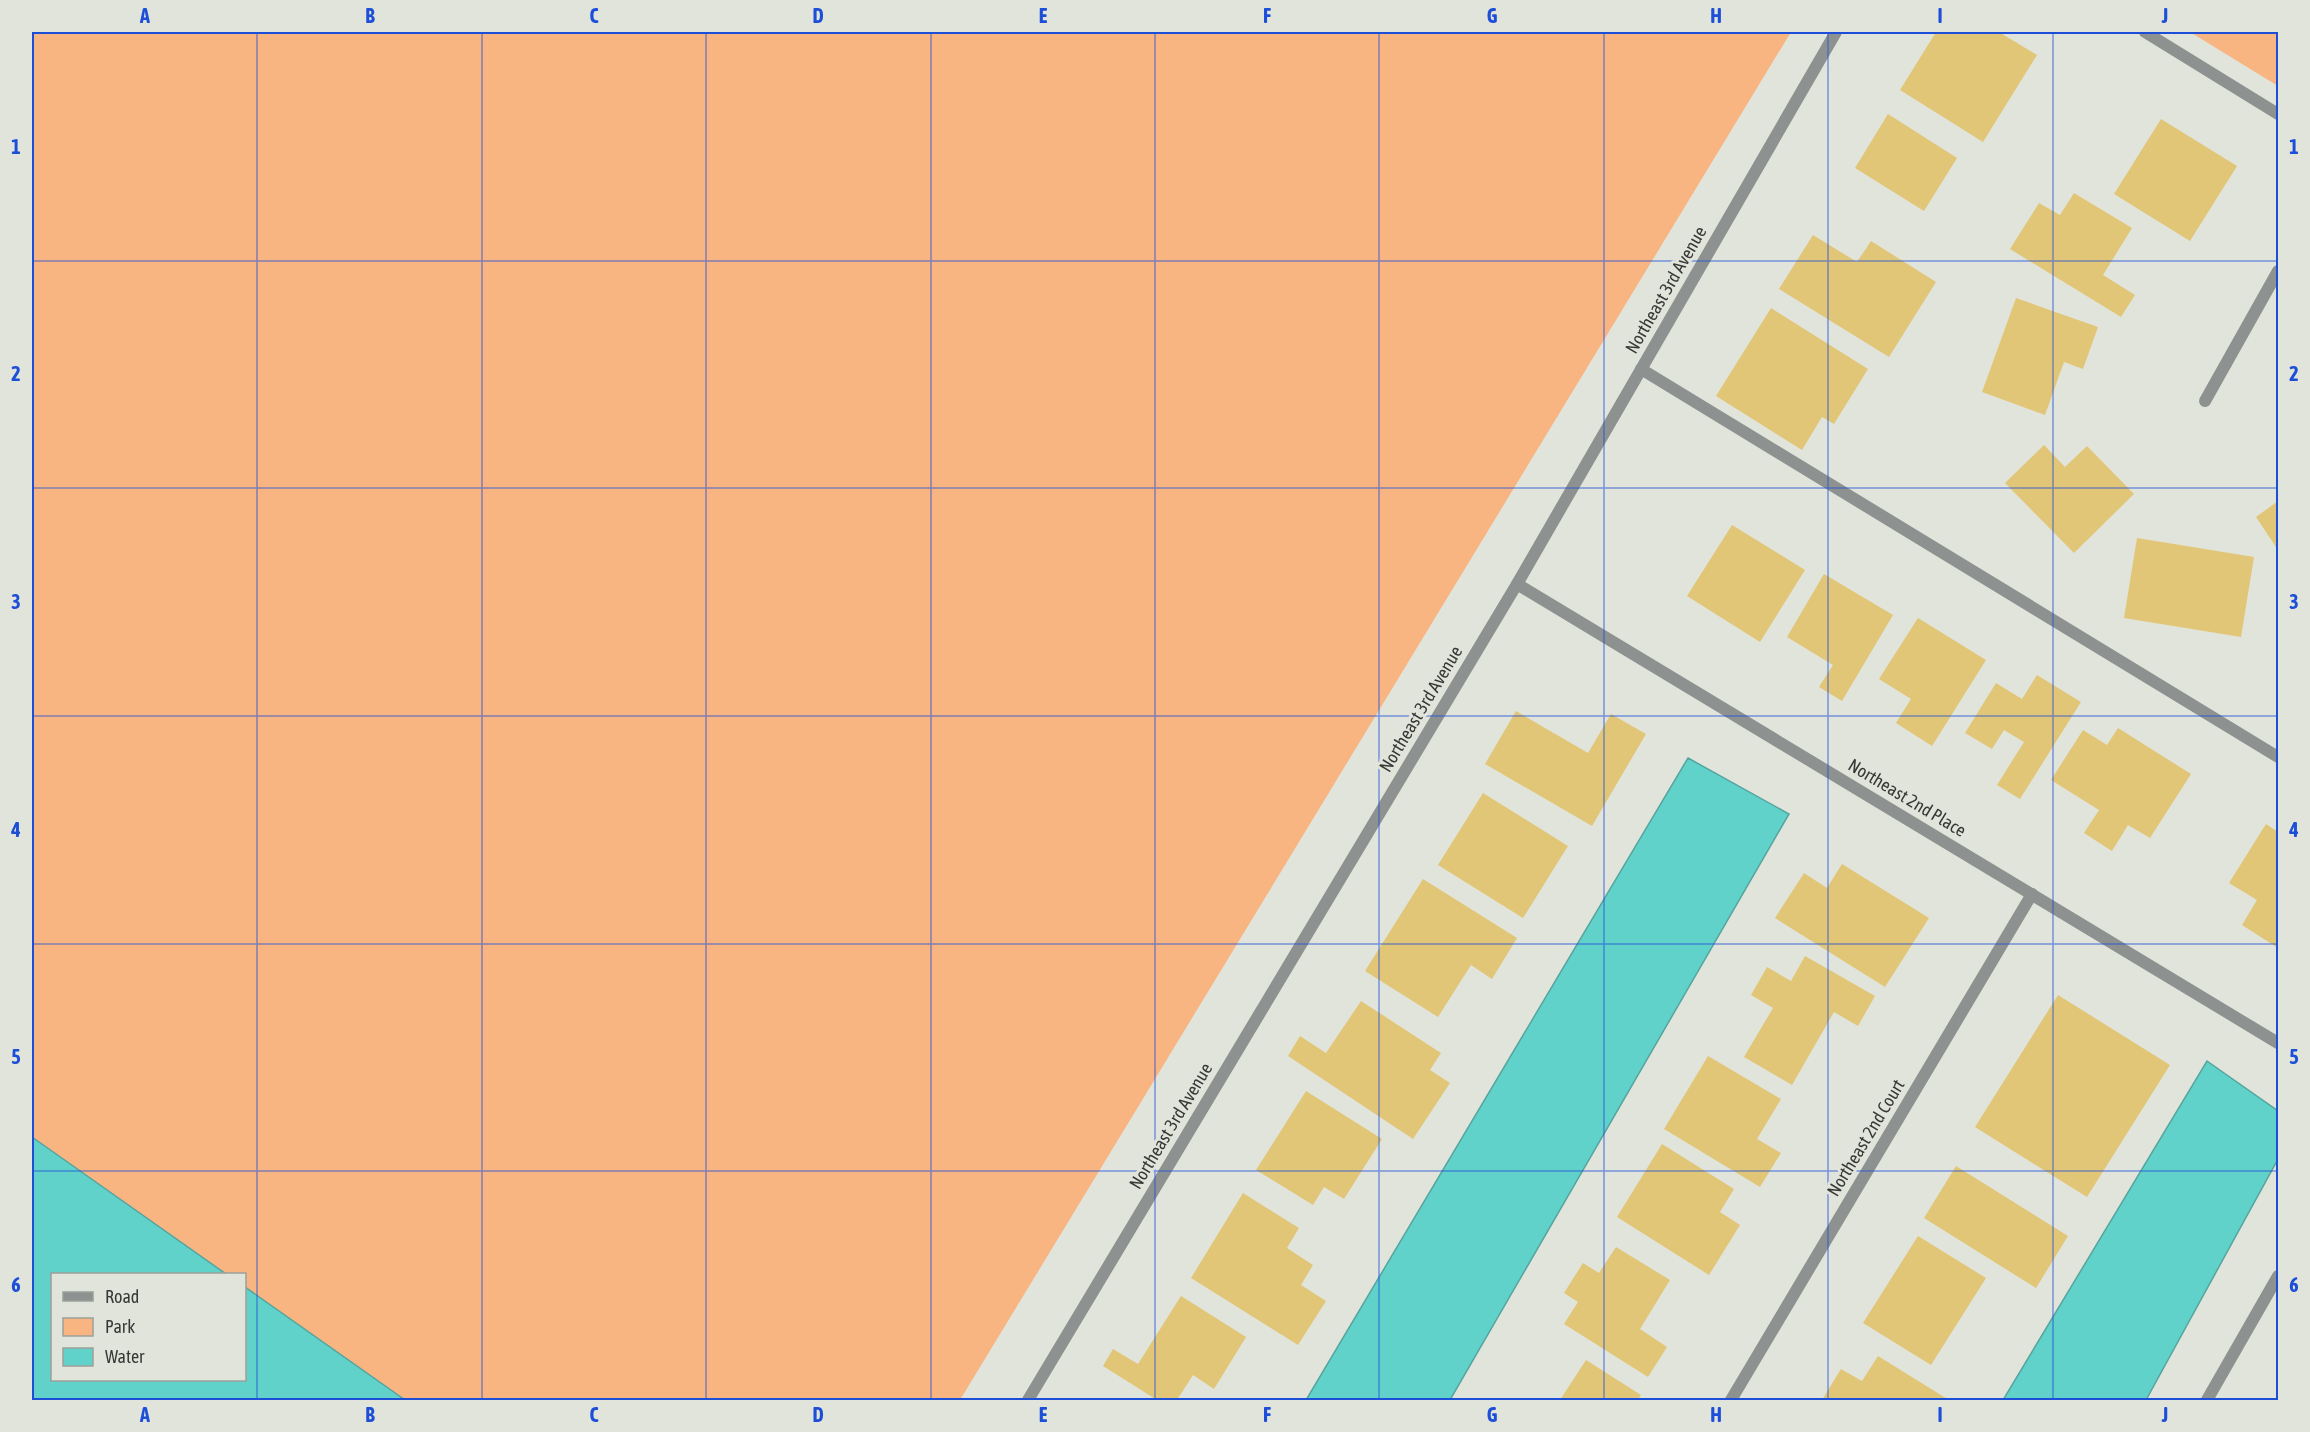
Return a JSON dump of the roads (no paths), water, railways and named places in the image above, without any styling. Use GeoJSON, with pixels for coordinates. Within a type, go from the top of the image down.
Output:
{"type":"FeatureCollection","features":[{"type":"Feature","properties":{"kind":"street","name":"Northeast 3rd Avenue"},"geometry":{"type":"LineString","coordinates":[[1028,1401],[1517,584],[1836,32]]}},
{"type":"Feature","properties":{"kind":"street"},"geometry":{"type":"LineString","coordinates":[[2145,32],[2278,114]]}},
{"type":"Feature","properties":{"kind":"street"},"geometry":{"type":"LineString","coordinates":[[2205,401],[2278,271]]}},
{"type":"Feature","properties":{"kind":"street"},"geometry":{"type":"LineString","coordinates":[[1641,369],[2278,757]]}},
{"type":"Feature","properties":{"kind":"street","name":"Northeast 2nd Place"},"geometry":{"type":"LineString","coordinates":[[1517,584],[2278,1043]]}},
{"type":"Feature","properties":{"kind":"street","name":"Northeast 2nd Court"},"geometry":{"type":"LineString","coordinates":[[1731,1401],[2032,894]]}},
{"type":"Feature","properties":{"kind":"street"},"geometry":{"type":"LineString","coordinates":[[2207,1401],[2278,1276]]}},
{"type":"Feature","properties":{"kind":"water"},"geometry":{"type":"Polygon","coordinates":[[[1688,758],[1789,814],[1450,1400],[1306,1400],[1688,758]]]}},
{"type":"Feature","properties":{"kind":"water"},"geometry":{"type":"Polygon","coordinates":[[[2207,1061],[2278,1111],[2278,1159],[2146,1400],[2003,1400],[2207,1061]]]}},
{"type":"Feature","properties":{"kind":"water"},"geometry":{"type":"Polygon","coordinates":[[[32,1137],[225,1273],[51,1273],[51,1381],[246,1381],[246,1288],[405,1400],[32,1400],[32,1137]]]}}]}
